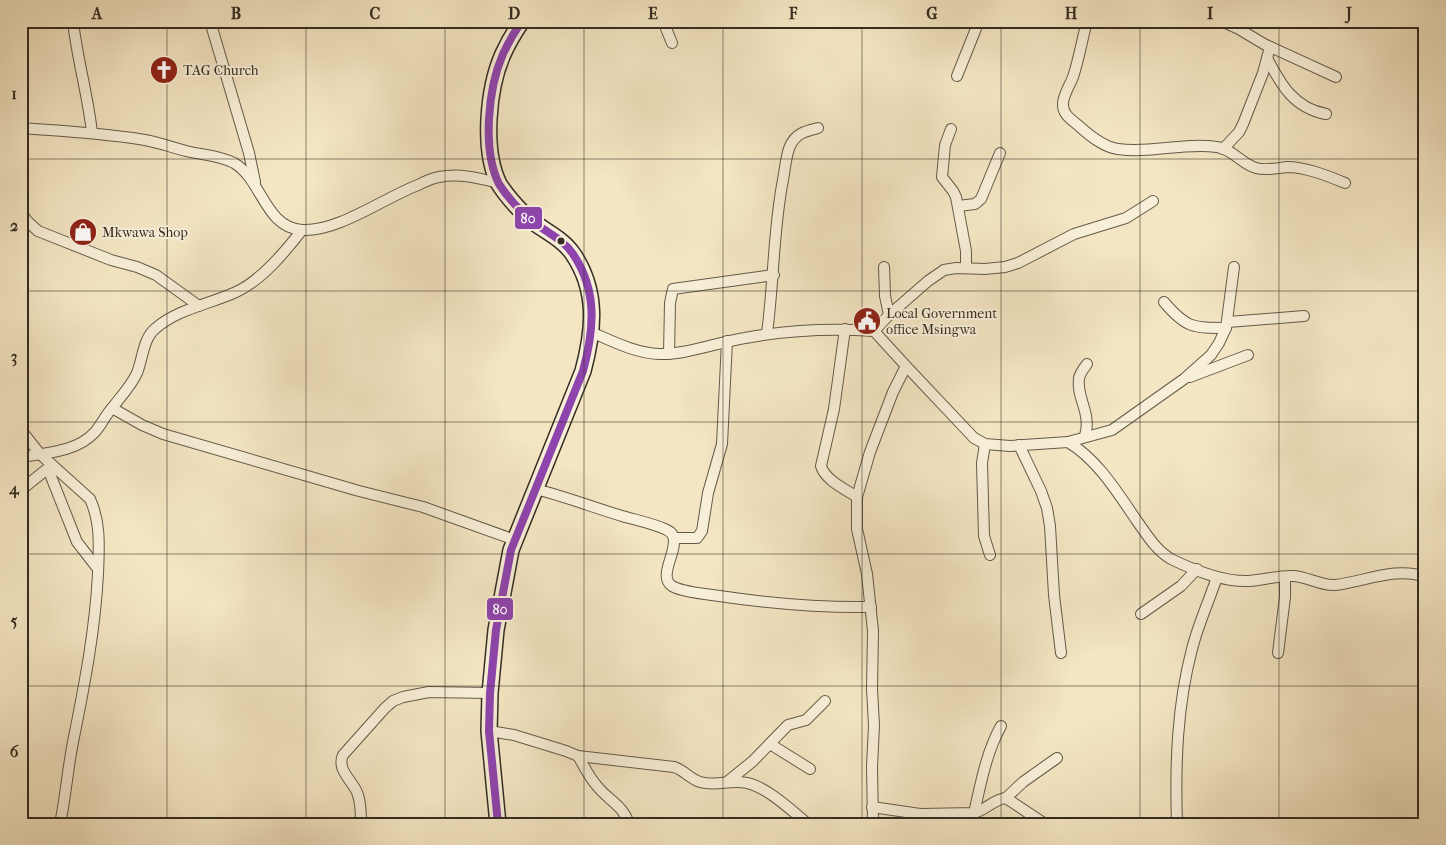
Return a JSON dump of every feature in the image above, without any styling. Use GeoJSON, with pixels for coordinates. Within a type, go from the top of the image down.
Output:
{"type":"FeatureCollection","features":[{"type":"Feature","properties":{"kind":"street"},"geometry":{"type":"LineString","coordinates":[[73,21],[79,66],[92,133]]}},
{"type":"Feature","properties":{"kind":"street"},"geometry":{"type":"LineString","coordinates":[[210,21],[249,153],[256,185],[275,218],[290,227],[302,230],[341,221],[407,189],[437,177],[452,175],[468,176],[499,182]]}},
{"type":"Feature","properties":{"kind":"street"},"geometry":{"type":"LineString","coordinates":[[498,824],[489,731],[490,694],[496,630],[511,550],[583,371],[591,332],[589,289],[572,252],[558,239],[526,216],[508,198],[499,182],[491,160],[489,138],[490,110],[494,82],[503,54],[522,21]]}},
{"type":"Feature","properties":{"kind":"street"},"geometry":{"type":"LineString","coordinates":[[663,21],[672,43]]}},
{"type":"Feature","properties":{"kind":"street"},"geometry":{"type":"LineString","coordinates":[[957,76],[979,21]]}},
{"type":"Feature","properties":{"kind":"street"},"geometry":{"type":"LineString","coordinates":[[1087,21],[1063,105],[1066,114],[1086,133],[1105,145],[1117,149],[1202,146],[1223,149],[1229,151],[1246,164],[1258,169],[1270,170],[1288,167],[1332,177],[1345,183]]}},
{"type":"Feature","properties":{"kind":"street"},"geometry":{"type":"LineString","coordinates":[[1221,21],[1270,47],[1336,77]]}},
{"type":"Feature","properties":{"kind":"street"},"geometry":{"type":"LineString","coordinates":[[1425,38],[1425,44]]}},
{"type":"Feature","properties":{"kind":"street"},"geometry":{"type":"LineString","coordinates":[[1223,149],[1239,132],[1243,124],[1270,47]]}},
{"type":"Feature","properties":{"kind":"street"},"geometry":{"type":"LineString","coordinates":[[1267,58],[1278,79],[1299,103],[1306,108],[1326,114]]}},
{"type":"Feature","properties":{"kind":"street"},"geometry":{"type":"LineString","coordinates":[[21,128],[92,133],[140,139],[186,151],[215,156],[233,162],[245,171],[256,185]]}},
{"type":"Feature","properties":{"kind":"street"},"geometry":{"type":"LineString","coordinates":[[767,333],[774,275],[780,194],[790,146],[802,132],[818,128]]}},
{"type":"Feature","properties":{"kind":"street"},"geometry":{"type":"LineString","coordinates":[[951,129],[945,145],[942,177],[953,191],[958,206],[966,251],[966,268]]}},
{"type":"Feature","properties":{"kind":"street"},"geometry":{"type":"LineString","coordinates":[[958,206],[975,204],[981,199],[1000,153]]}},
{"type":"Feature","properties":{"kind":"street"},"geometry":{"type":"LineString","coordinates":[[874,331],[889,315],[928,281],[944,270],[1004,267],[1074,234],[1126,218],[1153,201]]}},
{"type":"Feature","properties":{"kind":"street"},"geometry":{"type":"LineString","coordinates":[[21,211],[38,231],[111,260],[137,267],[156,275],[199,306]]}},
{"type":"Feature","properties":{"kind":"street"},"geometry":{"type":"LineString","coordinates":[[21,457],[65,449],[80,444],[97,430],[131,384],[141,361],[149,334],[168,320],[237,292],[252,283],[286,250],[302,230]]}},
{"type":"Feature","properties":{"kind":"street"},"geometry":{"type":"LineString","coordinates":[[884,267],[885,296],[889,315]]}},
{"type":"Feature","properties":{"kind":"street"},"geometry":{"type":"LineString","coordinates":[[591,332],[617,344],[641,351],[669,354],[767,333],[845,329],[874,331],[974,438],[985,444],[1019,445],[1068,442],[1112,430],[1184,379],[1211,355],[1227,325],[1234,267]]}},
{"type":"Feature","properties":{"kind":"street"},"geometry":{"type":"LineString","coordinates":[[669,354],[670,303],[674,289],[684,286],[774,275]]}},
{"type":"Feature","properties":{"kind":"street"},"geometry":{"type":"LineString","coordinates":[[1164,302],[1174,315],[1192,326],[1227,325],[1304,316]]}},
{"type":"Feature","properties":{"kind":"street"},"geometry":{"type":"LineString","coordinates":[[845,329],[834,409],[820,466],[827,477],[857,497]]}},
{"type":"Feature","properties":{"kind":"street"},"geometry":{"type":"LineString","coordinates":[[674,538],[697,538],[702,531],[708,493],[722,444],[727,341]]}},
{"type":"Feature","properties":{"kind":"street"},"geometry":{"type":"LineString","coordinates":[[1184,379],[1248,356]]}},
{"type":"Feature","properties":{"kind":"street"},"geometry":{"type":"LineString","coordinates":[[1085,436],[1088,420],[1080,392],[1079,378],[1087,364]]}},
{"type":"Feature","properties":{"kind":"street"},"geometry":{"type":"LineString","coordinates":[[873,824],[874,725],[872,689],[874,651],[867,574],[856,529],[857,497],[873,444],[893,392],[906,366]]}},
{"type":"Feature","properties":{"kind":"street"},"geometry":{"type":"LineString","coordinates":[[112,408],[142,425],[163,434],[423,508],[515,540]]}},
{"type":"Feature","properties":{"kind":"street"},"geometry":{"type":"LineString","coordinates":[[21,430],[50,467],[90,499],[99,535],[92,640],[60,824]]}},
{"type":"Feature","properties":{"kind":"street"},"geometry":{"type":"LineString","coordinates":[[1068,442],[1078,448],[1098,467],[1157,548],[1172,560],[1217,577],[1241,581],[1294,576],[1335,585],[1385,575],[1416,574],[1425,577]]}},
{"type":"Feature","properties":{"kind":"street"},"geometry":{"type":"LineString","coordinates":[[985,444],[982,463],[984,536],[990,555]]}},
{"type":"Feature","properties":{"kind":"street"},"geometry":{"type":"LineString","coordinates":[[1019,445],[1038,484],[1047,508],[1061,653]]}},
{"type":"Feature","properties":{"kind":"street"},"geometry":{"type":"LineString","coordinates":[[21,490],[50,467]]}},
{"type":"Feature","properties":{"kind":"street"},"geometry":{"type":"LineString","coordinates":[[50,467],[77,542],[98,569]]}},
{"type":"Feature","properties":{"kind":"street"},"geometry":{"type":"LineString","coordinates":[[535,489],[667,530],[674,538],[666,575],[668,582],[672,586],[764,603],[830,608],[871,607]]}},
{"type":"Feature","properties":{"kind":"street"},"geometry":{"type":"LineString","coordinates":[[1142,614],[1181,586],[1197,569]]}},
{"type":"Feature","properties":{"kind":"street"},"geometry":{"type":"LineString","coordinates":[[1177,824],[1176,757],[1184,686],[1192,647],[1217,577]]}},
{"type":"Feature","properties":{"kind":"street"},"geometry":{"type":"LineString","coordinates":[[1278,653],[1285,597],[1285,577]]}},
{"type":"Feature","properties":{"kind":"street"},"geometry":{"type":"LineString","coordinates":[[361,824],[359,797],[356,788],[342,768],[341,758],[385,708],[393,701],[414,694],[440,692],[490,694]]}},
{"type":"Feature","properties":{"kind":"street"},"geometry":{"type":"LineString","coordinates":[[726,783],[741,772],[788,725],[806,720],[825,701]]}},
{"type":"Feature","properties":{"kind":"street"},"geometry":{"type":"LineString","coordinates":[[974,812],[987,757],[1000,726]]}},
{"type":"Feature","properties":{"kind":"street"},"geometry":{"type":"LineString","coordinates":[[489,731],[514,735],[578,756],[674,767],[700,782],[712,784],[747,782],[765,791],[808,824]]}},
{"type":"Feature","properties":{"kind":"street"},"geometry":{"type":"LineString","coordinates":[[770,744],[810,769]]}},
{"type":"Feature","properties":{"kind":"street"},"geometry":{"type":"LineString","coordinates":[[578,756],[597,787],[621,807],[627,816],[629,824]]}},
{"type":"Feature","properties":{"kind":"street"},"geometry":{"type":"LineString","coordinates":[[1006,798],[1023,782],[1056,758]]}},
{"type":"Feature","properties":{"kind":"street"},"geometry":{"type":"LineString","coordinates":[[872,806],[920,814],[974,812],[980,811],[1000,798],[1006,798],[1045,824]]}},
{"type":"Feature","properties":{"kind":"transit line","name":"80"},"geometry":{"type":"LineString","coordinates":[[498,824],[489,731],[490,693],[496,630],[511,550],[583,371],[590,341],[592,311],[587,282],[573,254],[562,242],[529,219],[507,196],[499,184],[490,154],[489,119],[494,84],[503,54],[522,21]]}},
{"type":"Feature","properties":{"kind":"place","name":"TAG Church"},"geometry":{"type":"Point","coordinates":[164,70]}},
{"type":"Feature","properties":{"kind":"place","name":"Mkwawa Shop"},"geometry":{"type":"Point","coordinates":[83,232]}},
{"type":"Feature","properties":{"kind":"place","name":"Local Government office Msingwa"},"geometry":{"type":"Point","coordinates":[867,321]}}]}
